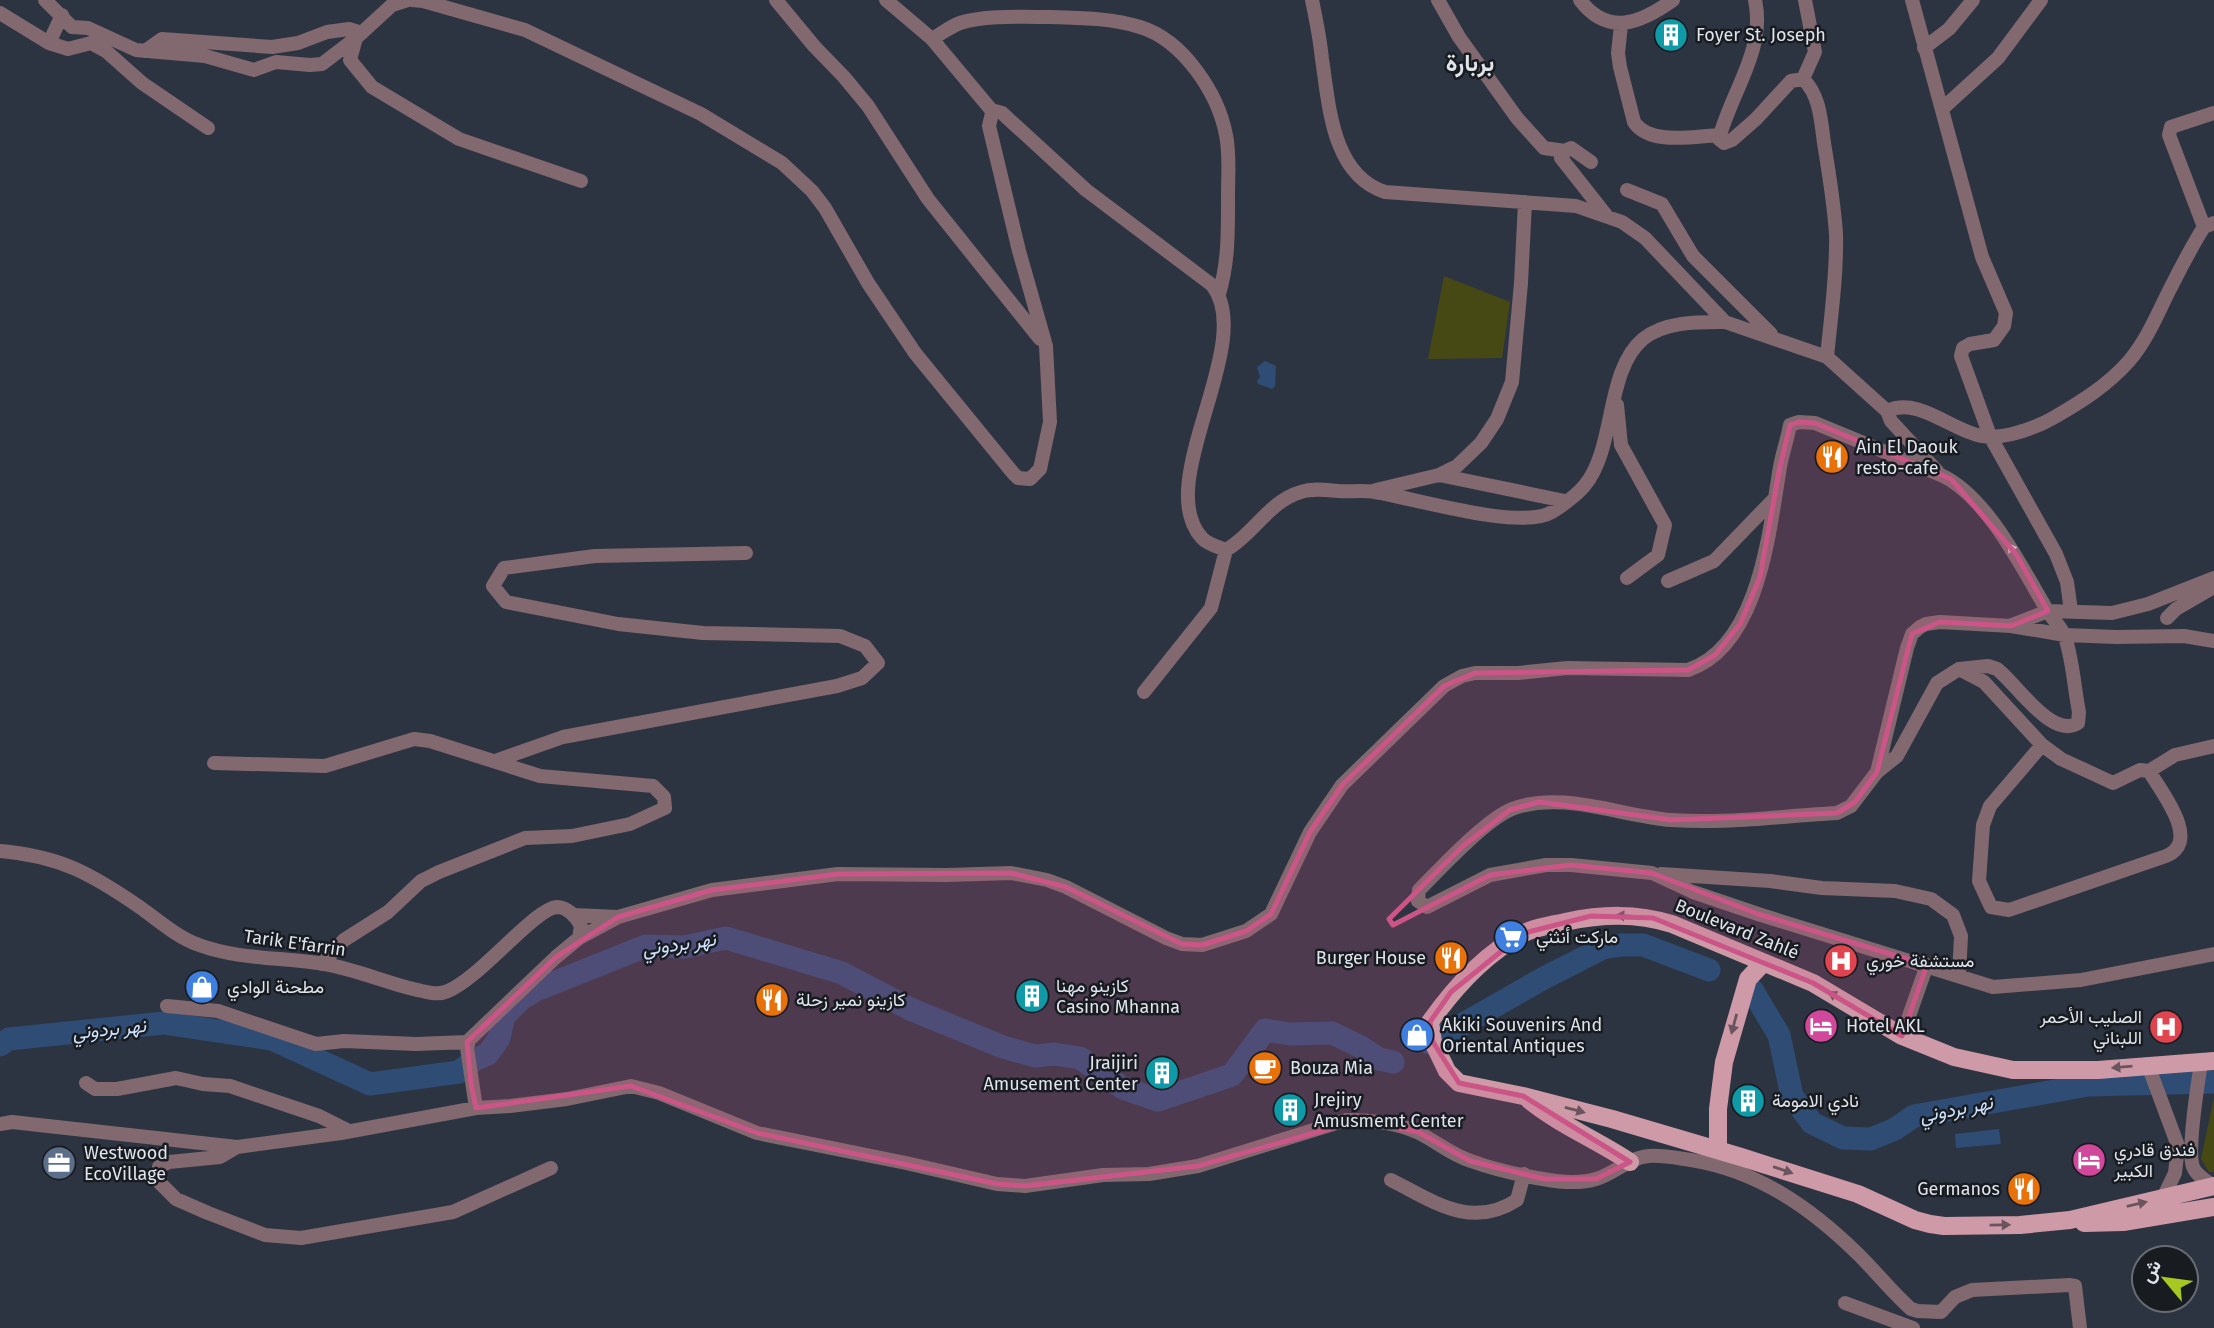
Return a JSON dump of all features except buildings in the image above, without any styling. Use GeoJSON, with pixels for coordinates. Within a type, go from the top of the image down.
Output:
{"type":"FeatureCollection","features":[{"type":"Feature","properties":{"kind":"main road","name":"Boulevard Zahlé"},"geometry":{"type":"LineString","coordinates":[[2070,1220],[2020,1225],[1930,1224],[1858,1194],[1717,1157],[1523,1096],[1459,1083],[1447,1071],[1433,1042],[1430,1023],[1451,992],[1494,954],[1524,933],[1591,916],[1644,917],[1672,924],[1813,983],[1902,1036],[1954,1057],[2013,1070],[2150,1071],[2205,1065]]}},
{"type":"Feature","properties":{"kind":"main road"},"geometry":{"type":"LineString","coordinates":[[1717,1157],[1718,1109],[1724,1062],[1748,979],[1763,963]]}},
{"type":"Feature","properties":{"kind":"main road"},"geometry":{"type":"LineString","coordinates":[[1523,1096],[1554,1120],[1630,1162]]}},
{"type":"Feature","properties":{"kind":"main road"},"geometry":{"type":"LineString","coordinates":[[2070,1220],[2213,1186]]}},
{"type":"Feature","properties":{"kind":"main road"},"geometry":{"type":"LineString","coordinates":[[2070,1220],[2083,1223],[2123,1223],[2214,1207]]}},
{"type":"Feature","properties":{"kind":"street"},"geometry":{"type":"LineString","coordinates":[[45,0],[72,27],[88,28],[136,50],[205,56],[254,70],[276,62],[322,64],[391,5],[410,0],[423,1],[525,30],[701,114],[782,163],[812,191],[915,353],[1018,478],[1030,479],[1040,469],[1050,422],[1046,346],[1019,251],[989,126],[993,112]]}},
{"type":"Feature","properties":{"kind":"street"},"geometry":{"type":"LineString","coordinates":[[776,0],[868,106],[928,199],[1046,346]]}},
{"type":"Feature","properties":{"kind":"street"},"geometry":{"type":"LineString","coordinates":[[887,0],[932,39],[993,112],[1002,113],[1086,190],[1212,285],[1219,294],[1224,314],[1218,361],[1186,494],[1192,523],[1203,540],[1226,550]]}},
{"type":"Feature","properties":{"kind":"street"},"geometry":{"type":"LineString","coordinates":[[1312,0],[1326,97],[1333,125],[1345,155],[1363,179],[1376,190],[1576,206],[1607,216],[1622,222],[1645,238],[1725,322]]}},
{"type":"Feature","properties":{"kind":"street"},"geometry":{"type":"LineString","coordinates":[[1438,0],[1459,37],[1517,117],[1544,148],[1565,151]]}},
{"type":"Feature","properties":{"kind":"street"},"geometry":{"type":"LineString","coordinates":[[1580,0],[1601,19],[1621,25],[1661,9],[1673,0]]}},
{"type":"Feature","properties":{"kind":"street"},"geometry":{"type":"LineString","coordinates":[[1755,0],[1758,30],[1744,76],[1719,139],[1724,144],[1732,140],[1756,119],[1791,81],[1803,79]]}},
{"type":"Feature","properties":{"kind":"street"},"geometry":{"type":"LineString","coordinates":[[1803,79],[1815,52],[1805,0]]}},
{"type":"Feature","properties":{"kind":"street"},"geometry":{"type":"LineString","coordinates":[[1912,0],[1982,257],[2006,313],[2004,326],[1994,340],[1970,344],[1963,348],[1961,356],[1990,436],[2056,554],[2067,582],[2071,611]]}},
{"type":"Feature","properties":{"kind":"street"},"geometry":{"type":"LineString","coordinates":[[1924,48],[1949,29],[1973,0]]}},
{"type":"Feature","properties":{"kind":"street"},"geometry":{"type":"LineString","coordinates":[[1942,109],[1998,58],[2041,0]]}},
{"type":"Feature","properties":{"kind":"street"},"geometry":{"type":"LineString","coordinates":[[0,13],[49,43],[68,49],[91,43],[106,51],[142,83],[208,128]]}},
{"type":"Feature","properties":{"kind":"street"},"geometry":{"type":"LineString","coordinates":[[49,43],[62,15]]}},
{"type":"Feature","properties":{"kind":"street"},"geometry":{"type":"LineString","coordinates":[[932,39],[959,23],[984,19],[1109,19],[1143,28],[1179,52],[1202,76],[1226,133],[1226,273],[1219,294]]}},
{"type":"Feature","properties":{"kind":"street"},"geometry":{"type":"LineString","coordinates":[[1621,25],[1618,53],[1622,80],[1634,122],[1639,130],[1661,137],[1720,135]]}},
{"type":"Feature","properties":{"kind":"street"},"geometry":{"type":"LineString","coordinates":[[145,51],[162,39],[272,47],[298,43],[327,32],[349,29],[359,35]]}},
{"type":"Feature","properties":{"kind":"street"},"geometry":{"type":"LineString","coordinates":[[359,35],[350,60],[372,87],[460,139],[581,181]]}},
{"type":"Feature","properties":{"kind":"street"},"geometry":{"type":"LineString","coordinates":[[1803,79],[1810,85],[1818,107],[1831,183],[1836,235],[1827,356]]}},
{"type":"Feature","properties":{"kind":"street"},"geometry":{"type":"LineString","coordinates":[[1887,411],[1897,407],[1912,408],[1983,437],[2018,433],[2046,422],[2095,393],[2129,361],[2154,323],[2171,287],[2209,225],[2169,135],[2171,127],[2214,113]]}},
{"type":"Feature","properties":{"kind":"street"},"geometry":{"type":"LineString","coordinates":[[1591,162],[1571,148],[1565,151],[1561,158],[1607,216]]}},
{"type":"Feature","properties":{"kind":"street"},"geometry":{"type":"LineString","coordinates":[[1628,190],[1662,204],[1693,256],[1774,337]]}},
{"type":"Feature","properties":{"kind":"street"},"geometry":{"type":"LineString","coordinates":[[1371,491],[1439,475],[1457,466],[1481,443],[1497,419],[1512,382],[1525,202]]}},
{"type":"Feature","properties":{"kind":"street"},"geometry":{"type":"LineString","coordinates":[[1144,692],[1210,608],[1226,550],[1236,544],[1259,520],[1286,499],[1300,492],[1314,489],[1371,491],[1505,517],[1537,517],[1551,513],[1585,486],[1597,462],[1628,356],[1645,337],[1680,324],[1725,322],[1827,356],[1887,411],[1891,421],[1941,475]]}},
{"type":"Feature","properties":{"kind":"street"},"geometry":{"type":"LineString","coordinates":[[1616,394],[1621,445],[1665,525],[1658,555],[1627,578]]}},
{"type":"Feature","properties":{"kind":"street"},"geometry":{"type":"LineString","coordinates":[[467,1050],[535,975],[579,938],[618,917],[712,890],[838,874],[1011,873],[1066,887],[1166,939],[1182,944],[1202,945],[1246,931],[1271,914],[1310,832],[1342,785],[1444,686],[1462,676],[1475,673],[1518,673],[1567,668],[1688,670],[1701,666],[1715,655],[1740,624],[1760,578],[1790,425],[1799,422],[1815,423],[1941,475],[1967,494],[2016,554],[2048,611],[2065,635],[2080,717],[2074,726],[2066,727],[2053,722],[1997,669],[1988,666],[1959,669],[1937,684],[1897,756],[1877,772],[1855,802],[1837,813],[1672,820],[1539,802],[1510,810],[1463,846],[1419,890],[1418,901],[1427,907],[1490,875],[1546,865],[1770,881],[1822,888],[1895,891],[1931,899],[1953,915],[1961,936],[1959,975]]}},
{"type":"Feature","properties":{"kind":"street"},"geometry":{"type":"LineString","coordinates":[[1439,475],[1566,501]]}},
{"type":"Feature","properties":{"kind":"street"},"geometry":{"type":"LineString","coordinates":[[1668,582],[1714,561],[1776,496]]}},
{"type":"Feature","properties":{"kind":"street"},"geometry":{"type":"LineString","coordinates":[[495,761],[564,737],[837,686],[862,678],[878,663],[865,646],[840,636],[703,633],[618,624],[506,602],[493,586],[504,568],[595,556],[746,553]]}},
{"type":"Feature","properties":{"kind":"street"},"geometry":{"type":"LineString","coordinates":[[2011,626],[2048,611],[2112,613],[2153,603],[2214,578]]}},
{"type":"Feature","properties":{"kind":"street"},"geometry":{"type":"LineString","coordinates":[[2163,635],[2167,618],[2176,609],[2214,587]]}},
{"type":"Feature","properties":{"kind":"street"},"geometry":{"type":"LineString","coordinates":[[2153,603],[2167,618]]}},
{"type":"Feature","properties":{"kind":"street"},"geometry":{"type":"LineString","coordinates":[[2112,613],[2116,637]]}},
{"type":"Feature","properties":{"kind":"street"},"geometry":{"type":"LineString","coordinates":[[1877,772],[1906,648],[1912,634],[1926,624],[1940,622],[2011,626],[2065,635],[2163,635],[2214,641]]}},
{"type":"Feature","properties":{"kind":"street"},"geometry":{"type":"LineString","coordinates":[[1959,669],[1984,682],[2042,745],[2061,759],[2113,783],[2140,770],[2149,771],[2175,755],[2214,746]]}},
{"type":"Feature","properties":{"kind":"street"},"geometry":{"type":"LineString","coordinates":[[214,763],[325,766],[414,739],[430,741],[540,776],[653,786],[664,797],[665,808],[630,824],[572,836],[525,838],[439,872],[421,881],[388,912],[344,940],[323,964]]}},
{"type":"Feature","properties":{"kind":"street"},"geometry":{"type":"LineString","coordinates":[[2042,745],[1990,806],[1983,825],[1979,881],[1991,907],[2009,910],[2174,852],[2179,844],[2180,825],[2149,771]]}},
{"type":"Feature","properties":{"kind":"street","name":"Tarik E'farrin"},"geometry":{"type":"LineString","coordinates":[[0,851],[43,857],[75,867],[201,946],[249,958],[323,964],[438,994],[449,991],[478,972],[538,915],[557,907],[574,915],[618,917]]}},
{"type":"Feature","properties":{"kind":"street"},"geometry":{"type":"LineString","coordinates":[[1652,873],[1693,892],[1758,914],[1993,987],[2081,980],[2214,954]]}},
{"type":"Feature","properties":{"kind":"street"},"geometry":{"type":"LineString","coordinates":[[574,915],[581,926],[579,938]]}},
{"type":"Feature","properties":{"kind":"street"},"geometry":{"type":"LineString","coordinates":[[1902,1036],[1927,965]]}},
{"type":"Feature","properties":{"kind":"street"},"geometry":{"type":"LineString","coordinates":[[167,1006],[218,1011],[316,1044],[344,1041],[416,1044],[467,1050]]}},
{"type":"Feature","properties":{"kind":"street"},"geometry":{"type":"LineString","coordinates":[[467,1050],[476,1108]]}},
{"type":"Feature","properties":{"kind":"street"},"geometry":{"type":"LineString","coordinates":[[2205,1065],[2194,1108],[2194,1168],[2213,1186]]}},
{"type":"Feature","properties":{"kind":"street"},"geometry":{"type":"LineString","coordinates":[[2150,1071],[2178,1146],[2172,1181],[2163,1198]]}},
{"type":"Feature","properties":{"kind":"street"},"geometry":{"type":"LineString","coordinates":[[86,1083],[95,1089],[117,1089],[176,1078],[230,1086],[319,1116],[349,1131]]}},
{"type":"Feature","properties":{"kind":"street"},"geometry":{"type":"LineString","coordinates":[[0,1124],[12,1122],[237,1147],[349,1131],[476,1108],[567,1099],[631,1086],[659,1093],[757,1133],[998,1184],[1025,1186],[1103,1175],[1149,1174],[1198,1166],[1346,1120],[1390,1124],[1418,1132],[1470,1161],[1568,1182],[1596,1179],[1642,1156],[1717,1157],[1800,1204],[1858,1255],[1911,1309],[1941,1312]]}},
{"type":"Feature","properties":{"kind":"street"},"geometry":{"type":"LineString","coordinates":[[2164,1114],[2172,1121],[2180,1120],[2194,1108]]}},
{"type":"Feature","properties":{"kind":"street"},"geometry":{"type":"LineString","coordinates":[[237,1147],[220,1157],[169,1162],[159,1167],[160,1183],[176,1199],[208,1213],[265,1234],[301,1238],[453,1212],[551,1168]]}},
{"type":"Feature","properties":{"kind":"street"},"geometry":{"type":"LineString","coordinates":[[1391,1180],[1455,1212],[1478,1214],[1502,1210],[1517,1200],[1524,1174]]}},
{"type":"Feature","properties":{"kind":"street"},"geometry":{"type":"LineString","coordinates":[[1920,1328],[1955,1297],[1972,1290],[2069,1284],[2074,1286],[2080,1328]]}},
{"type":"Feature","properties":{"kind":"street"},"geometry":{"type":"LineString","coordinates":[[1845,1303],[1913,1328]]}},
{"type":"Feature","properties":{"kind":"highlighted area"},"geometry":{"type":"Polygon","coordinates":[[[1799,422],[1815,423],[1951,479],[2016,554],[2048,611],[2011,626],[1940,622],[1912,634],[1877,772],[1855,802],[1837,813],[1672,820],[1539,802],[1510,810],[1463,846],[1389,919],[1393,925],[1490,875],[1571,865],[1652,873],[1758,914],[1927,965],[1902,1036],[1813,983],[1653,918],[1591,916],[1524,933],[1451,992],[1430,1022],[1433,1042],[1459,1083],[1523,1096],[1630,1162],[1596,1179],[1544,1179],[1470,1161],[1418,1132],[1360,1120],[1198,1166],[1025,1186],[997,1184],[757,1133],[631,1086],[476,1108],[471,1084],[467,1042],[556,957],[618,917],[712,890],[838,874],[1011,873],[1066,887],[1182,944],[1202,945],[1246,931],[1271,914],[1310,832],[1342,785],[1444,686],[1475,673],[1688,670],[1715,655],[1740,624],[1760,577],[1790,425],[1799,422]]]}},
{"type":"Feature","properties":{"kind":"shaded area"},"geometry":{"type":"Polygon","coordinates":[[[1444,276],[1510,302],[1502,358],[1428,359],[1444,276]]]}},
{"type":"Feature","properties":{"kind":"shaded area"},"geometry":{"type":"Polygon","coordinates":[[[2214,1097],[2214,1172],[2209,1172],[2201,1159],[2214,1097]]]}},
{"type":"Feature","properties":{"kind":"water"},"geometry":{"type":"Polygon","coordinates":[[[1265,361],[1276,366],[1275,386],[1272,389],[1258,384],[1257,381],[1260,377],[1257,367],[1265,361]]]}},
{"type":"Feature","properties":{"kind":"water"},"geometry":{"type":"Polygon","coordinates":[[[1999,1129],[2001,1144],[1956,1148],[1955,1134],[1999,1129]]]}},
{"type":"Feature","properties":{"kind":"waterway","name":"نهر بردوني"},"geometry":{"type":"LineString","coordinates":[[0,1045],[9,1039],[164,1023],[272,1039],[370,1084],[459,1072],[474,1060],[488,1054],[499,1038],[504,1016],[521,999],[536,990],[646,946],[684,947],[726,938],[842,973],[910,1009],[1003,1047],[1035,1056],[1054,1054],[1080,1058],[1123,1088],[1158,1100],[1232,1075],[1265,1030],[1290,1034],[1332,1033],[1379,1059],[1393,1062]]}},
{"type":"Feature","properties":{"kind":"waterway","name":"نهر بردوني"},"geometry":{"type":"LineString","coordinates":[[1430,1043],[1542,979],[1603,948],[1643,945],[1709,970]]}},
{"type":"Feature","properties":{"kind":"waterway","name":"نهر بردوني"},"geometry":{"type":"LineString","coordinates":[[1752,990],[1779,1035],[1792,1096],[1812,1123],[1843,1138],[1871,1139],[1895,1129],[1914,1116],[2088,1085],[2214,1082]]}},
{"type":"Feature","properties":{"kind":"place","name":"Foyer St. Joseph"},"geometry":{"type":"Point","coordinates":[1671,35]}},
{"type":"Feature","properties":{"kind":"place","name":"Ain El Daouk resto-cafe"},"geometry":{"type":"Point","coordinates":[1832,457]}},
{"type":"Feature","properties":{"kind":"place","name":"ماركت أنثني"},"geometry":{"type":"Point","coordinates":[1511,937]}},
{"type":"Feature","properties":{"kind":"place","name":"Burger House"},"geometry":{"type":"Point","coordinates":[1451,958]}},
{"type":"Feature","properties":{"kind":"place","name":"مستشفة خوري"},"geometry":{"type":"Point","coordinates":[1841,961]}},
{"type":"Feature","properties":{"kind":"place","name":"مطحنة الوادي"},"geometry":{"type":"Point","coordinates":[202,987]}},
{"type":"Feature","properties":{"kind":"place","name":"كازينو مهنا Casino Mhanna"},"geometry":{"type":"Point","coordinates":[1032,996]}},
{"type":"Feature","properties":{"kind":"place","name":"كازينو نمير زحلة"},"geometry":{"type":"Point","coordinates":[772,1000]}},
{"type":"Feature","properties":{"kind":"place","name":"Hotel AKL"},"geometry":{"type":"Point","coordinates":[1821,1026]}},
{"type":"Feature","properties":{"kind":"place","name":"الصليب الأحمر اللبناني"},"geometry":{"type":"Point","coordinates":[2166,1027]}},
{"type":"Feature","properties":{"kind":"place","name":"Akiki Souvenirs And Oriental Antiques"},"geometry":{"type":"Point","coordinates":[1417,1035]}},
{"type":"Feature","properties":{"kind":"place","name":"Bouza Mia"},"geometry":{"type":"Point","coordinates":[1265,1068]}},
{"type":"Feature","properties":{"kind":"place","name":"Jraijiri Amusement Center"},"geometry":{"type":"Point","coordinates":[1162,1073]}},
{"type":"Feature","properties":{"kind":"place","name":"نادي الامومة"},"geometry":{"type":"Point","coordinates":[1748,1101]}},
{"type":"Feature","properties":{"kind":"place","name":"Jrejiry Amusmemt Center"},"geometry":{"type":"Point","coordinates":[1290,1110]}},
{"type":"Feature","properties":{"kind":"place","name":"فندق قادري الكبير"},"geometry":{"type":"Point","coordinates":[2089,1160]}},
{"type":"Feature","properties":{"kind":"place","name":"Westwood EcoVillage"},"geometry":{"type":"Point","coordinates":[59,1163]}},
{"type":"Feature","properties":{"kind":"place","name":"Germanos"},"geometry":{"type":"Point","coordinates":[2024,1189]}},
{"type":"Feature","properties":{"kind":"district","name":"بربارة"},"geometry":{"type":"Point","coordinates":[1470,63]}}]}
